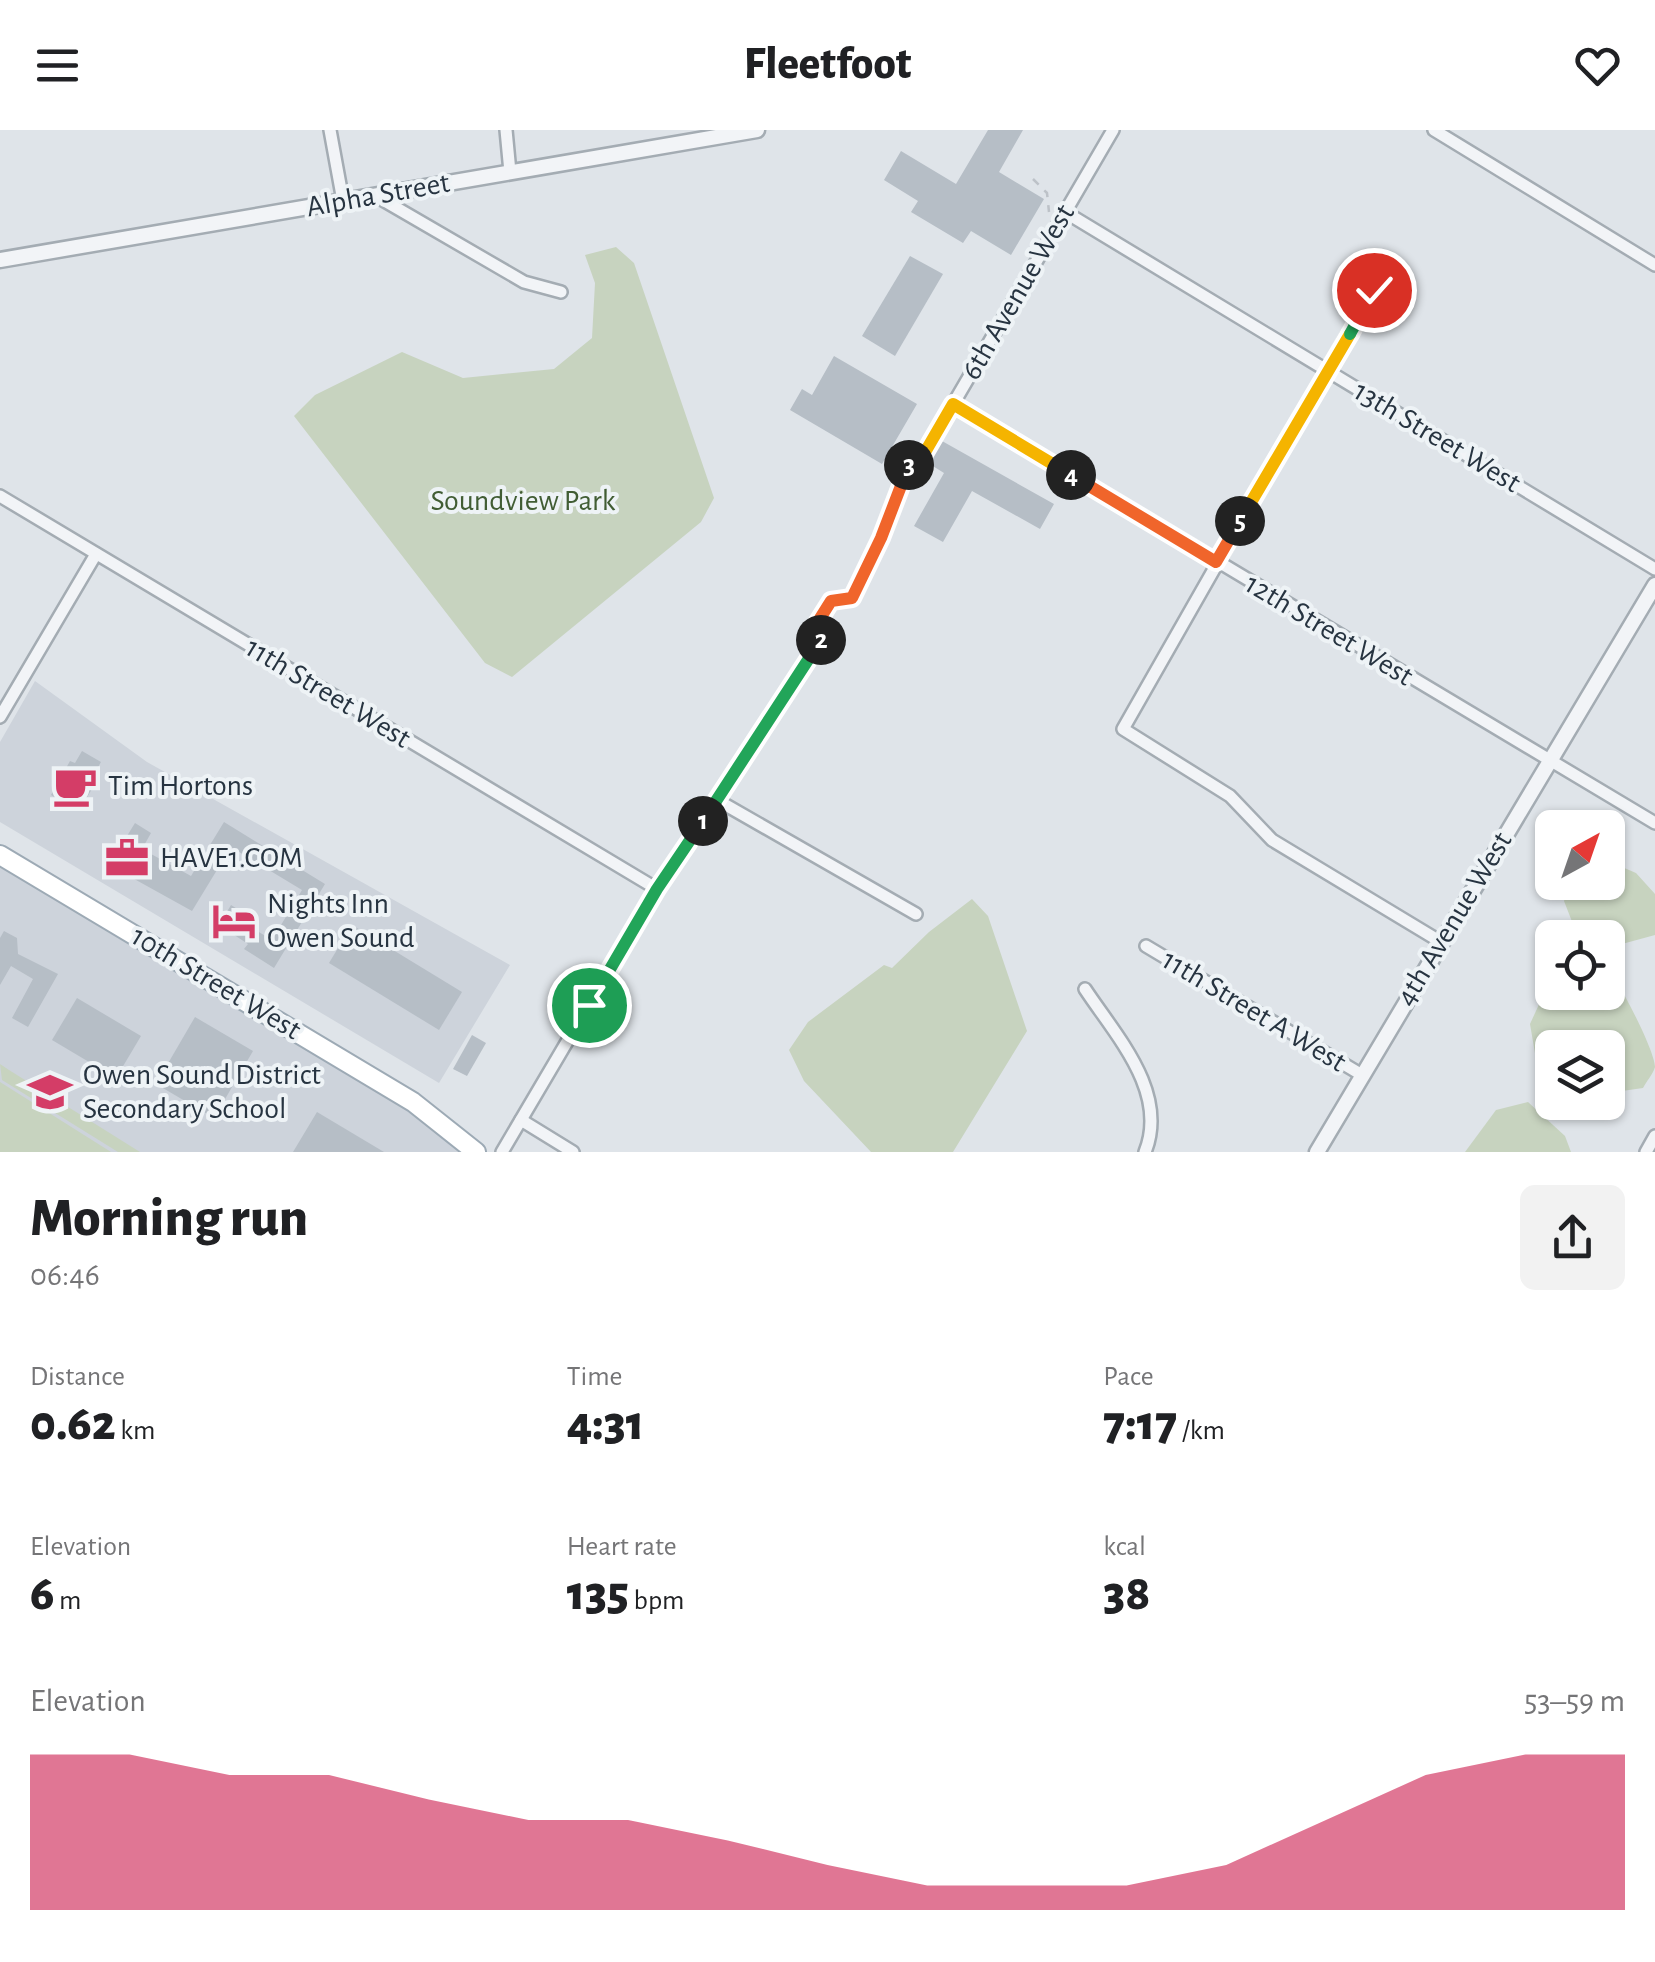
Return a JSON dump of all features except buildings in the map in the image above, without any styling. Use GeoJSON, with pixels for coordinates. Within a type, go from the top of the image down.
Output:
{"type":"FeatureCollection","features":[{"type":"Feature","properties":{"kind":"main road","name":"10th Street West"},"geometry":{"type":"LineString","coordinates":[[0,855],[396,1091],[442,1122],[476,1152]]}},
{"type":"Feature","properties":{"kind":"street"},"geometry":{"type":"LineString","coordinates":[[330,130],[343,202]]}},
{"type":"Feature","properties":{"kind":"street"},"geometry":{"type":"LineString","coordinates":[[506,130],[510,172]]}},
{"type":"Feature","properties":{"kind":"street","name":"Alpha Street"},"geometry":{"type":"LineString","coordinates":[[0,260],[757,130]]}},
{"type":"Feature","properties":{"kind":"street","name":"6th Avenue West"},"geometry":{"type":"LineString","coordinates":[[924,454],[1113,130]]}},
{"type":"Feature","properties":{"kind":"street"},"geometry":{"type":"LineString","coordinates":[[1434,130],[1655,264]]}},
{"type":"Feature","properties":{"kind":"street"},"geometry":{"type":"LineString","coordinates":[[376,196],[524,282],[562,292]]}},
{"type":"Feature","properties":{"kind":"street","name":"13th Street West"},"geometry":{"type":"LineString","coordinates":[[1065,212],[1655,569]]}},
{"type":"Feature","properties":{"kind":"street"},"geometry":{"type":"LineString","coordinates":[[1374,290],[1123,729],[1230,796],[1272,840],[1441,942]]}},
{"type":"Feature","properties":{"kind":"street","name":"12th Street West"},"geometry":{"type":"LineString","coordinates":[[953,404],[1655,824]]}},
{"type":"Feature","properties":{"kind":"street","name":"11th Street West"},"geometry":{"type":"LineString","coordinates":[[0,496],[657,889]]}},
{"type":"Feature","properties":{"kind":"street"},"geometry":{"type":"LineString","coordinates":[[0,717],[96,554]]}},
{"type":"Feature","properties":{"kind":"street","name":"4th Avenue West"},"geometry":{"type":"LineString","coordinates":[[1317,1152],[1655,585]]}},
{"type":"Feature","properties":{"kind":"street"},"geometry":{"type":"LineString","coordinates":[[502,1152],[657,889],[824,635]]}},
{"type":"Feature","properties":{"kind":"street"},"geometry":{"type":"LineString","coordinates":[[717,800],[916,914]]}},
{"type":"Feature","properties":{"kind":"street","name":"11th Street A West"},"geometry":{"type":"LineString","coordinates":[[1146,946],[1362,1075]]}},
{"type":"Feature","properties":{"kind":"street"},"geometry":{"type":"LineString","coordinates":[[1084,989],[1136,1066],[1150,1096],[1152,1128],[1145,1152]]}},
{"type":"Feature","properties":{"kind":"street"},"geometry":{"type":"LineString","coordinates":[[521,1120],[574,1152]]}},
{"type":"Feature","properties":{"kind":"street"},"geometry":{"type":"LineString","coordinates":[[1646,1152],[1655,1136]]}},
{"type":"Feature","properties":{"kind":"path"},"geometry":{"type":"LineString","coordinates":[[1033,179],[1047,193],[1050,217],[1057,226]]}},
{"type":"Feature","properties":{"kind":"path"},"geometry":{"type":"LineString","coordinates":[[824,635],[814,628],[831,601],[852,598],[881,538],[911,458],[924,454]]}},
{"type":"Feature","properties":{"kind":"shaded area"},"geometry":{"type":"Polygon","coordinates":[[[35,681],[147,762],[510,965],[439,1083],[0,822],[0,742],[35,681]]]}},
{"type":"Feature","properties":{"kind":"shaded area"},"geometry":{"type":"Polygon","coordinates":[[[0,866],[409,1107],[465,1152],[0,1152],[0,866]]]}},
{"type":"Feature","properties":{"kind":"green space","name":"Soundview Park"},"geometry":{"type":"Polygon","coordinates":[[[616,247],[634,263],[714,498],[701,522],[512,677],[485,663],[294,416],[315,395],[402,352],[463,378],[554,369],[592,338],[595,283],[585,255],[616,247]]]}},
{"type":"Feature","properties":{"kind":"green space"},"geometry":{"type":"Polygon","coordinates":[[[1625,868],[1636,873],[1655,894],[1655,935],[1625,943],[1625,920],[1571,920],[1564,901],[1625,900],[1625,868]]]}},
{"type":"Feature","properties":{"kind":"green space"},"geometry":{"type":"Polygon","coordinates":[[[972,899],[988,916],[1027,1031],[953,1152],[871,1152],[804,1081],[789,1050],[808,1022],[884,965],[892,968],[929,932],[972,899]]]}},
{"type":"Feature","properties":{"kind":"green space"},"geometry":{"type":"Polygon","coordinates":[[[1625,997],[1655,1067],[1643,1088],[1625,1091],[1625,1030],[1535,1030],[1535,1053],[1530,1024],[1536,1010],[1625,1010],[1625,997]]]}},
{"type":"Feature","properties":{"kind":"green space"},"geometry":{"type":"Polygon","coordinates":[[[0,1064],[140,1152],[118,1152],[2,1080],[0,1064]]]}},
{"type":"Feature","properties":{"kind":"green space"},"geometry":{"type":"Polygon","coordinates":[[[0,1082],[111,1152],[0,1152],[0,1082]]]}},
{"type":"Feature","properties":{"kind":"green space"},"geometry":{"type":"Polygon","coordinates":[[[1528,1102],[1535,1108],[1535,1120],[1548,1120],[1565,1136],[1571,1152],[1465,1152],[1496,1110],[1528,1102]]]}},
{"type":"Feature","properties":{"kind":"place","name":"Tim Hortons"},"geometry":{"type":"Point","coordinates":[75,786]}},
{"type":"Feature","properties":{"kind":"place","name":"HAVE1.COM"},"geometry":{"type":"Point","coordinates":[127,858]}},
{"type":"Feature","properties":{"kind":"place","name":"Nights Inn Owen Sound"},"geometry":{"type":"Point","coordinates":[234,921]}},
{"type":"Feature","properties":{"kind":"place","name":"Owen Sound District Secondary School"},"geometry":{"type":"Point","coordinates":[50,1092]}},
{"type":"Feature","properties":{"kind":"route"},"geometry":{"type":"LineString","coordinates":[[589,1005],[657,889],[824,635],[814,628],[831,601],[852,598],[881,538],[911,458],[924,454],[953,404],[1216,562],[1330,372],[1374,290]]}}]}
